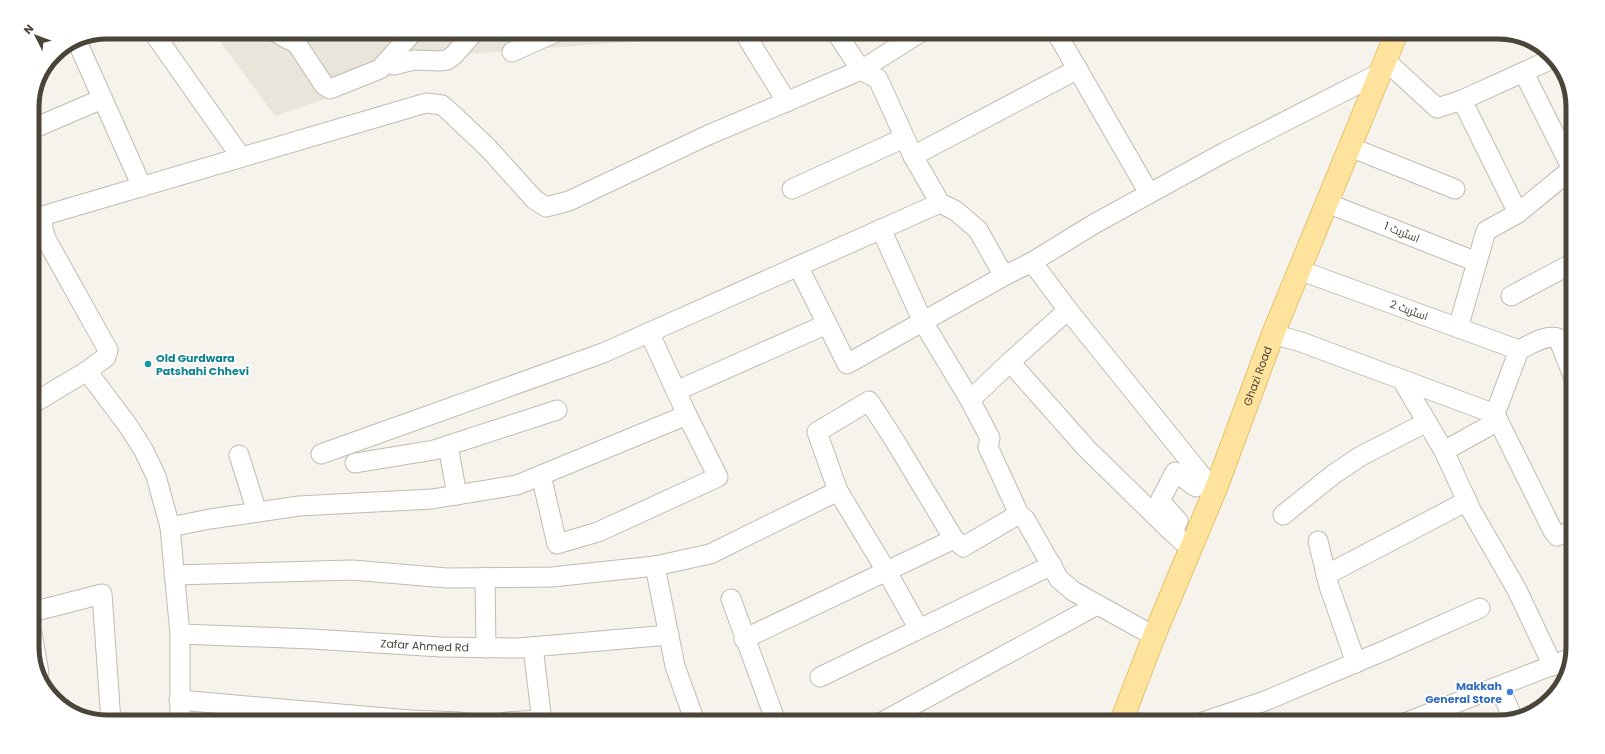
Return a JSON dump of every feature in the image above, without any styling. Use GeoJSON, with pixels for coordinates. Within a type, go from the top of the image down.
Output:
{"type":"FeatureCollection","features":[{"type":"Feature","properties":{"kind":"main road","name":"Ghazi Road"},"geometry":{"type":"LineString","coordinates":[[1124,715],[1191,546],[1209,482],[1273,334],[1394,39]]}},
{"type":"Feature","properties":{"kind":"street"},"geometry":{"type":"LineString","coordinates":[[158,39],[241,157]]}},
{"type":"Feature","properties":{"kind":"street"},"geometry":{"type":"LineString","coordinates":[[297,39],[302,50],[324,85],[330,89],[376,72],[388,61],[407,39]]}},
{"type":"Feature","properties":{"kind":"street"},"geometry":{"type":"LineString","coordinates":[[388,61],[394,65],[414,60],[448,60],[468,39]]}},
{"type":"Feature","properties":{"kind":"street"},"geometry":{"type":"LineString","coordinates":[[512,52],[541,39]]}},
{"type":"Feature","properties":{"kind":"street"},"geometry":{"type":"LineString","coordinates":[[748,39],[787,102]]}},
{"type":"Feature","properties":{"kind":"street"},"geometry":{"type":"LineString","coordinates":[[841,39],[861,70],[878,79],[904,138],[940,203],[956,211],[978,230],[1004,276]]}},
{"type":"Feature","properties":{"kind":"street"},"geometry":{"type":"LineString","coordinates":[[39,216],[426,103],[442,105],[488,148],[535,200],[546,207],[569,200],[706,136],[861,70],[910,39]]}},
{"type":"Feature","properties":{"kind":"street"},"geometry":{"type":"LineString","coordinates":[[1060,39],[1150,193]]}},
{"type":"Feature","properties":{"kind":"street"},"geometry":{"type":"LineString","coordinates":[[78,46],[142,187]]}},
{"type":"Feature","properties":{"kind":"street"},"geometry":{"type":"LineString","coordinates":[[798,266],[847,364],[1004,276],[1032,262],[1094,224],[1383,67],[1437,108],[1462,100],[1524,73],[1547,60]]}},
{"type":"Feature","properties":{"kind":"street"},"geometry":{"type":"LineString","coordinates":[[913,156],[1078,69]]}},
{"type":"Feature","properties":{"kind":"street"},"geometry":{"type":"LineString","coordinates":[[1524,73],[1566,154]]}},
{"type":"Feature","properties":{"kind":"street"},"geometry":{"type":"LineString","coordinates":[[39,126],[102,99]]}},
{"type":"Feature","properties":{"kind":"street"},"geometry":{"type":"LineString","coordinates":[[1462,100],[1518,213]]}},
{"type":"Feature","properties":{"kind":"street"},"geometry":{"type":"LineString","coordinates":[[792,189],[904,138]]}},
{"type":"Feature","properties":{"kind":"street"},"geometry":{"type":"LineString","coordinates":[[1350,146],[1455,189]]}},
{"type":"Feature","properties":{"kind":"street"},"geometry":{"type":"LineString","coordinates":[[1458,328],[1486,231],[1518,213],[1566,174]]}},
{"type":"Feature","properties":{"kind":"street"},"geometry":{"type":"LineString","coordinates":[[321,454],[603,353],[940,203]]}},
{"type":"Feature","properties":{"kind":"street","name":"اسٹریٹ 1"},"geometry":{"type":"LineString","coordinates":[[1327,203],[1477,262]]}},
{"type":"Feature","properties":{"kind":"street"},"geometry":{"type":"LineString","coordinates":[[39,221],[46,239],[108,350],[106,357],[87,371],[39,400]]}},
{"type":"Feature","properties":{"kind":"street"},"geometry":{"type":"LineString","coordinates":[[881,229],[923,322],[970,400],[990,438],[988,447],[1019,514],[1025,519],[1052,564],[1059,579],[1073,591],[1096,605],[1154,636]]}},
{"type":"Feature","properties":{"kind":"street"},"geometry":{"type":"LineString","coordinates":[[1032,262],[1068,310],[1209,482],[1196,487],[1175,472],[1160,501],[1178,521],[1172,532]]}},
{"type":"Feature","properties":{"kind":"street"},"geometry":{"type":"LineString","coordinates":[[1511,296],[1566,267]]}},
{"type":"Feature","properties":{"kind":"street","name":"اسٹریٹ 2"},"geometry":{"type":"LineString","coordinates":[[1299,270],[1519,350]]}},
{"type":"Feature","properties":{"kind":"street"},"geometry":{"type":"LineString","coordinates":[[970,400],[1068,310]]}},
{"type":"Feature","properties":{"kind":"street"},"geometry":{"type":"LineString","coordinates":[[676,391],[827,324]]}},
{"type":"Feature","properties":{"kind":"street"},"geometry":{"type":"LineString","coordinates":[[541,476],[558,544],[598,532],[718,477],[687,415],[649,332]]}},
{"type":"Feature","properties":{"kind":"street"},"geometry":{"type":"LineString","coordinates":[[1273,334],[1402,380],[1497,417],[1553,531],[1557,536],[1566,533]]}},
{"type":"Feature","properties":{"kind":"street"},"geometry":{"type":"LineString","coordinates":[[1444,451],[1497,417],[1519,350],[1546,337],[1552,336],[1558,338],[1566,358]]}},
{"type":"Feature","properties":{"kind":"street"},"geometry":{"type":"LineString","coordinates":[[1010,362],[1086,448],[1172,532],[1182,541],[1191,546]]}},
{"type":"Feature","properties":{"kind":"street"},"geometry":{"type":"LineString","coordinates":[[87,371],[129,426],[144,451],[156,476],[170,527],[180,634],[180,715]]}},
{"type":"Feature","properties":{"kind":"street"},"geometry":{"type":"LineString","coordinates":[[1402,380],[1444,451],[1467,501],[1517,590],[1553,666]]}},
{"type":"Feature","properties":{"kind":"street"},"geometry":{"type":"LineString","coordinates":[[919,629],[887,572],[838,491],[816,432],[868,401],[895,441],[954,539],[963,547],[1019,514]]}},
{"type":"Feature","properties":{"kind":"street"},"geometry":{"type":"LineString","coordinates":[[355,463],[434,450],[557,410]]}},
{"type":"Feature","properties":{"kind":"street"},"geometry":{"type":"LineString","coordinates":[[170,527],[210,519],[299,506],[432,499],[517,485],[687,415]]}},
{"type":"Feature","properties":{"kind":"street"},"geometry":{"type":"LineString","coordinates":[[1283,515],[1334,474],[1361,456],[1427,422]]}},
{"type":"Feature","properties":{"kind":"street"},"geometry":{"type":"LineString","coordinates":[[448,446],[457,495]]}},
{"type":"Feature","properties":{"kind":"street"},"geometry":{"type":"LineString","coordinates":[[239,455],[257,512]]}},
{"type":"Feature","properties":{"kind":"street"},"geometry":{"type":"LineString","coordinates":[[174,575],[352,570],[447,578],[552,577],[655,566],[710,554],[838,491]]}},
{"type":"Feature","properties":{"kind":"street"},"geometry":{"type":"LineString","coordinates":[[1326,575],[1467,501]]}},
{"type":"Feature","properties":{"kind":"street"},"geometry":{"type":"LineString","coordinates":[[744,639],[954,539]]}},
{"type":"Feature","properties":{"kind":"street"},"geometry":{"type":"LineString","coordinates":[[1318,541],[1326,575],[1356,663]]}},
{"type":"Feature","properties":{"kind":"street"},"geometry":{"type":"LineString","coordinates":[[820,677],[1052,564]]}},
{"type":"Feature","properties":{"kind":"street"},"geometry":{"type":"LineString","coordinates":[[655,566],[675,666],[692,715]]}},
{"type":"Feature","properties":{"kind":"street"},"geometry":{"type":"LineString","coordinates":[[485,577],[486,648]]}},
{"type":"Feature","properties":{"kind":"street"},"geometry":{"type":"LineString","coordinates":[[39,610],[102,594],[111,715]]}},
{"type":"Feature","properties":{"kind":"street"},"geometry":{"type":"LineString","coordinates":[[731,599],[744,639],[773,715]]}},
{"type":"Feature","properties":{"kind":"street"},"geometry":{"type":"LineString","coordinates":[[895,715],[1096,605]]}},
{"type":"Feature","properties":{"kind":"street"},"geometry":{"type":"LineString","coordinates":[[1224,715],[1266,701],[1480,608]]}},
{"type":"Feature","properties":{"kind":"street","name":"Zafar Ahmed Rd"},"geometry":{"type":"LineString","coordinates":[[180,634],[312,638],[440,647],[486,648],[533,647],[669,635]]}},
{"type":"Feature","properties":{"kind":"street"},"geometry":{"type":"LineString","coordinates":[[533,647],[541,715]]}},
{"type":"Feature","properties":{"kind":"street"},"geometry":{"type":"LineString","coordinates":[[1444,715],[1499,687],[1565,661]]}},
{"type":"Feature","properties":{"kind":"street"},"geometry":{"type":"LineString","coordinates":[[1499,687],[1511,714]]}},
{"type":"Feature","properties":{"kind":"street"},"geometry":{"type":"LineString","coordinates":[[179,700],[352,715]]}},
{"type":"Feature","properties":{"kind":"shaded area"},"geometry":{"type":"Polygon","coordinates":[[[218,39],[667,39],[454,55],[275,116],[218,39]]]}},
{"type":"Feature","properties":{"kind":"place","name":"Old Gurdwara Patshahi Chhevi"},"geometry":{"type":"Point","coordinates":[148,364]}},
{"type":"Feature","properties":{"kind":"place","name":"Makkah General Store"},"geometry":{"type":"Point","coordinates":[1510,692]}}]}
